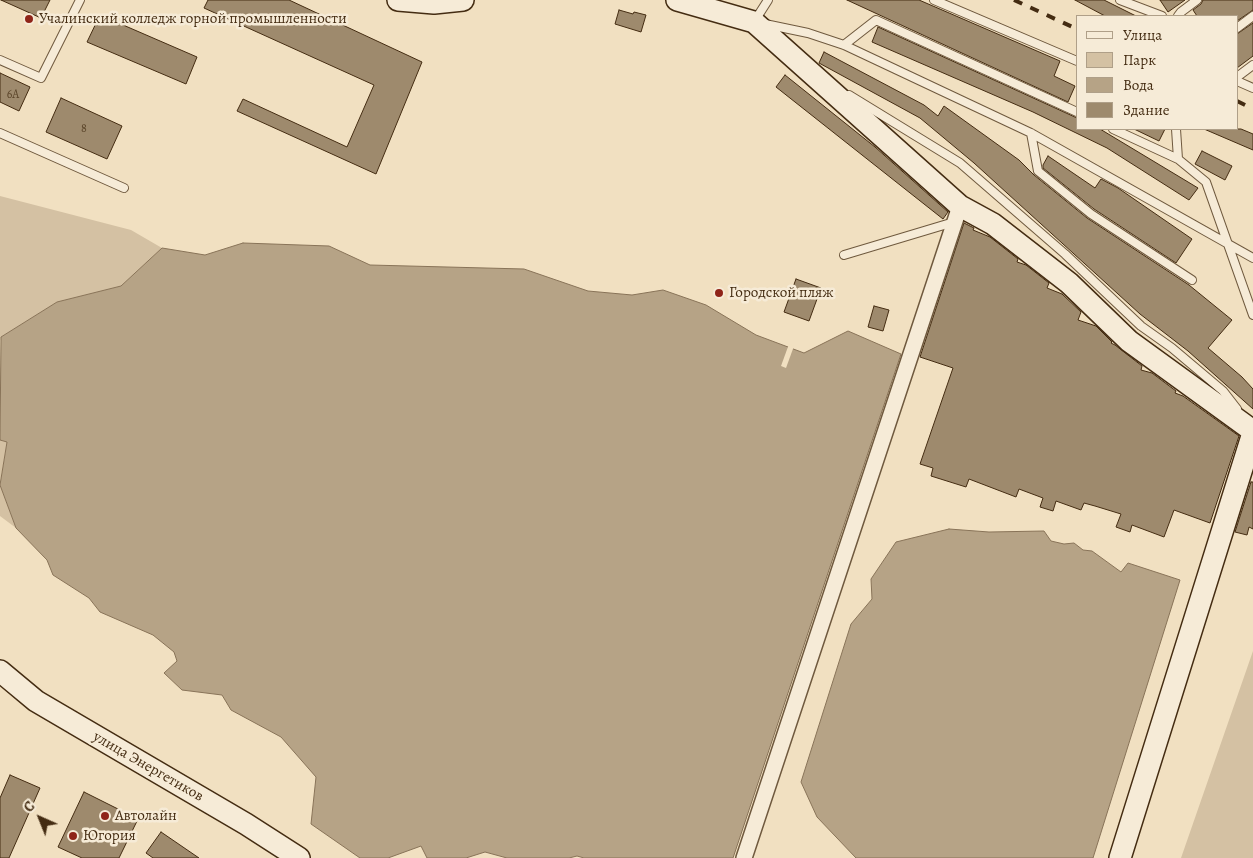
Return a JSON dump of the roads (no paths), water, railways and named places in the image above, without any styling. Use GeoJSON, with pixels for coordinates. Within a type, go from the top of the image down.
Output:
{"type":"FeatureCollection","features":[{"type":"Feature","properties":{"kind":"street"},"geometry":{"type":"LineString","coordinates":[[398,0],[434,3],[463,0]]}},
{"type":"Feature","properties":{"kind":"street"},"geometry":{"type":"LineString","coordinates":[[677,0],[754,22],[822,83],[957,214],[1000,230],[1069,283],[1130,341],[1253,431],[1120,858]]}},
{"type":"Feature","properties":{"kind":"street"},"geometry":{"type":"LineString","coordinates":[[744,858],[957,214]]}},
{"type":"Feature","properties":{"kind":"street","name":"улица Энергетиков"},"geometry":{"type":"LineString","coordinates":[[0,671],[36,701],[246,824],[299,858]]}},
{"type":"Feature","properties":{"kind":"lane"},"geometry":{"type":"LineString","coordinates":[[0,60],[41,78],[80,0]]}},
{"type":"Feature","properties":{"kind":"lane"},"geometry":{"type":"LineString","coordinates":[[768,0],[754,22],[808,33],[844,45],[1031,133],[1253,258]]}},
{"type":"Feature","properties":{"kind":"lane"},"geometry":{"type":"LineString","coordinates":[[934,0],[1076,61]]}},
{"type":"Feature","properties":{"kind":"lane"},"geometry":{"type":"LineString","coordinates":[[1120,0],[1160,15]]}},
{"type":"Feature","properties":{"kind":"lane"},"geometry":{"type":"LineString","coordinates":[[1179,15],[1197,0]]}},
{"type":"Feature","properties":{"kind":"lane"},"geometry":{"type":"LineString","coordinates":[[1131,3],[1138,15]]}},
{"type":"Feature","properties":{"kind":"lane"},"geometry":{"type":"LineString","coordinates":[[1238,27],[1253,16]]}},
{"type":"Feature","properties":{"kind":"lane"},"geometry":{"type":"LineString","coordinates":[[844,45],[876,20],[1076,112]]}},
{"type":"Feature","properties":{"kind":"lane"},"geometry":{"type":"LineString","coordinates":[[1238,76],[1253,65]]}},
{"type":"Feature","properties":{"kind":"lane"},"geometry":{"type":"LineString","coordinates":[[1238,81],[1253,88]]}},
{"type":"Feature","properties":{"kind":"lane"},"geometry":{"type":"LineString","coordinates":[[822,83],[846,93],[960,163],[1065,254],[1141,326],[1172,348],[1223,391],[1253,431]]}},
{"type":"Feature","properties":{"kind":"lane"},"geometry":{"type":"LineString","coordinates":[[1115,130],[1178,160],[1206,182],[1253,315]]}},
{"type":"Feature","properties":{"kind":"lane"},"geometry":{"type":"LineString","coordinates":[[1176,130],[1178,160]]}},
{"type":"Feature","properties":{"kind":"lane"},"geometry":{"type":"LineString","coordinates":[[0,133],[124,188]]}},
{"type":"Feature","properties":{"kind":"lane"},"geometry":{"type":"LineString","coordinates":[[1031,133],[1038,171],[1091,214],[1192,280]]}},
{"type":"Feature","properties":{"kind":"lane"},"geometry":{"type":"LineString","coordinates":[[844,254],[957,214]]}},
{"type":"Feature","properties":{"kind":"water"},"geometry":{"type":"Polygon","coordinates":[[[243,243],[329,246],[370,265],[524,269],[588,291],[632,295],[663,290],[706,305],[756,335],[804,353],[848,331],[901,354],[733,858],[584,858],[577,856],[569,858],[507,858],[485,852],[466,858],[427,858],[421,846],[388,858],[360,858],[311,824],[316,777],[281,737],[231,710],[222,695],[182,690],[164,673],[177,661],[174,652],[153,635],[100,612],[89,598],[53,575],[47,560],[16,528],[0,485],[7,442],[0,440],[1,337],[57,302],[121,286],[162,248],[205,255],[243,243]]]}},
{"type":"Feature","properties":{"kind":"water"},"geometry":{"type":"Polygon","coordinates":[[[949,529],[989,532],[1044,531],[1051,541],[1064,544],[1074,543],[1083,550],[1092,551],[1121,572],[1128,563],[1180,580],[1093,858],[856,858],[817,817],[801,782],[851,624],[872,599],[871,579],[896,542],[949,529]]]}},
{"type":"Feature","properties":{"kind":"railway"},"geometry":{"type":"LineString","coordinates":[[1014,0],[1076,29]]}},
{"type":"Feature","properties":{"kind":"railway"},"geometry":{"type":"LineString","coordinates":[[1238,102],[1253,109]]}},
{"type":"Feature","properties":{"kind":"place","name":"Учалинский колледж горной промышленности"},"geometry":{"type":"Point","coordinates":[29,19]}},
{"type":"Feature","properties":{"kind":"place","name":"Городской пляж"},"geometry":{"type":"Point","coordinates":[719,293]}},
{"type":"Feature","properties":{"kind":"place","name":"Автолайн"},"geometry":{"type":"Point","coordinates":[105,816]}},
{"type":"Feature","properties":{"kind":"place","name":"Югория"},"geometry":{"type":"Point","coordinates":[73,836]}}]}
